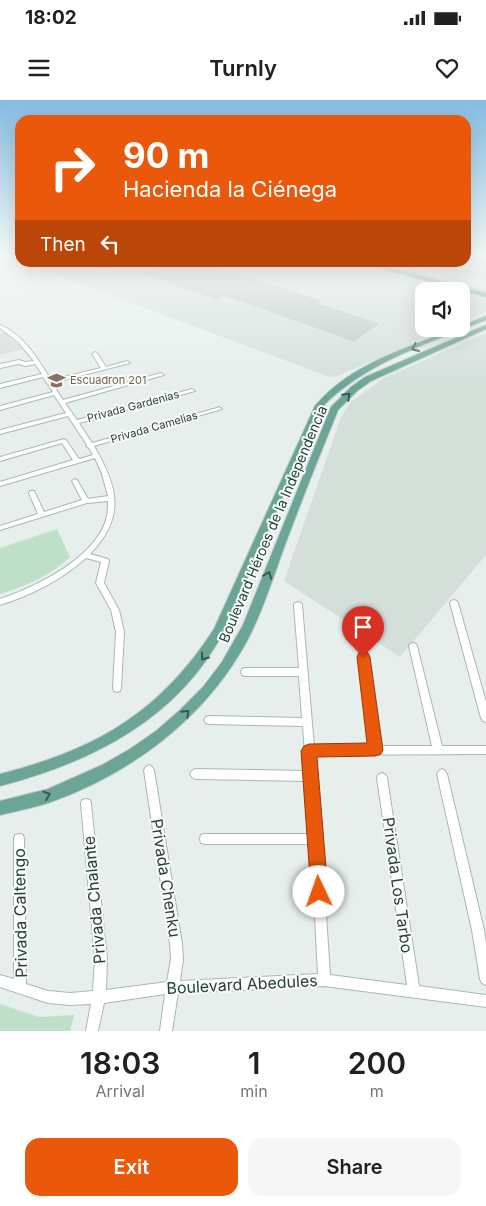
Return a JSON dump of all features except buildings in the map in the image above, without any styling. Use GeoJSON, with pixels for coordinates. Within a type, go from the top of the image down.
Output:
{"type":"FeatureCollection","features":[{"type":"Feature","properties":{"kind":"main road","name":"Boulevard Héroes de la Independencia"},"geometry":{"type":"LineString","coordinates":[[470,325],[485,320]]}},
{"type":"Feature","properties":{"kind":"main road","name":"Boulevard Héroes de la Independencia"},"geometry":{"type":"LineString","coordinates":[[0,808],[46,796],[104,772],[139,751],[174,725],[213,685],[243,637],[334,409],[354,389],[368,379],[485,320]]}},
{"type":"Feature","properties":{"kind":"main road","name":"Boulevard Héroes de la Independencia"},"geometry":{"type":"LineString","coordinates":[[0,780],[56,763],[98,745],[133,724],[163,702],[188,678],[208,653],[220,631],[320,406],[338,387],[360,373],[441,337]]}},
{"type":"Feature","properties":{"kind":"main road"},"geometry":{"type":"LineString","coordinates":[[320,406],[319,422],[328,426]]}},
{"type":"Feature","properties":{"kind":"street"},"geometry":{"type":"LineString","coordinates":[[0,602],[51,581],[86,555],[106,526],[112,507],[112,498],[105,474],[70,414],[37,362],[20,340],[2,329]]}},
{"type":"Feature","properties":{"kind":"street"},"geometry":{"type":"LineString","coordinates":[[94,354],[104,368]]}},
{"type":"Feature","properties":{"kind":"street"},"geometry":{"type":"LineString","coordinates":[[0,366],[19,362],[25,364],[37,362]]}},
{"type":"Feature","properties":{"kind":"street"},"geometry":{"type":"LineString","coordinates":[[49,382],[127,363]]}},
{"type":"Feature","properties":{"kind":"street"},"geometry":{"type":"LineString","coordinates":[[0,386],[45,375]]}},
{"type":"Feature","properties":{"kind":"street"},"geometry":{"type":"LineString","coordinates":[[62,402],[161,375]]}},
{"type":"Feature","properties":{"kind":"street","name":"Privada Gardenias"},"geometry":{"type":"LineString","coordinates":[[74,422],[192,391]]}},
{"type":"Feature","properties":{"kind":"street"},"geometry":{"type":"LineString","coordinates":[[0,408],[56,393]]}},
{"type":"Feature","properties":{"kind":"street","name":"Privada Camelias"},"geometry":{"type":"LineString","coordinates":[[89,446],[219,409]]}},
{"type":"Feature","properties":{"kind":"street"},"geometry":{"type":"LineString","coordinates":[[0,432],[70,414]]}},
{"type":"Feature","properties":{"kind":"street"},"geometry":{"type":"LineString","coordinates":[[0,458],[64,441],[77,461]]}},
{"type":"Feature","properties":{"kind":"street"},"geometry":{"type":"LineString","coordinates":[[0,484],[95,456]]}},
{"type":"Feature","properties":{"kind":"street"},"geometry":{"type":"LineString","coordinates":[[75,481],[86,501]]}},
{"type":"Feature","properties":{"kind":"street"},"geometry":{"type":"LineString","coordinates":[[32,493],[42,514]]}},
{"type":"Feature","properties":{"kind":"street"},"geometry":{"type":"LineString","coordinates":[[0,528],[86,501],[112,498]]}},
{"type":"Feature","properties":{"kind":"street"},"geometry":{"type":"LineString","coordinates":[[86,555],[105,561],[100,583],[115,610],[120,632],[117,688]]}},
{"type":"Feature","properties":{"kind":"street"},"geometry":{"type":"LineString","coordinates":[[454,603],[486,718]]}},
{"type":"Feature","properties":{"kind":"street"},"geometry":{"type":"LineString","coordinates":[[298,605],[316,839],[324,980]]}},
{"type":"Feature","properties":{"kind":"street"},"geometry":{"type":"LineString","coordinates":[[360,638],[375,750]]}},
{"type":"Feature","properties":{"kind":"street"},"geometry":{"type":"LineString","coordinates":[[413,646],[438,750]]}},
{"type":"Feature","properties":{"kind":"street"},"geometry":{"type":"LineString","coordinates":[[245,672],[303,672]]}},
{"type":"Feature","properties":{"kind":"street"},"geometry":{"type":"LineString","coordinates":[[209,720],[306,722]]}},
{"type":"Feature","properties":{"kind":"street"},"geometry":{"type":"LineString","coordinates":[[309,751],[486,750]]}},
{"type":"Feature","properties":{"kind":"street","name":"Privada Chenku"},"geometry":{"type":"LineString","coordinates":[[149,770],[177,959],[166,1031]]}},
{"type":"Feature","properties":{"kind":"street"},"geometry":{"type":"LineString","coordinates":[[195,774],[310,776]]}},
{"type":"Feature","properties":{"kind":"street"},"geometry":{"type":"LineString","coordinates":[[442,774],[478,930],[486,979]]}},
{"type":"Feature","properties":{"kind":"street","name":"Privada Los Tarbo"},"geometry":{"type":"LineString","coordinates":[[382,778],[414,992]]}},
{"type":"Feature","properties":{"kind":"street","name":"Privada Chalante"},"geometry":{"type":"LineString","coordinates":[[86,804],[101,959],[99,997],[92,1031]]}},
{"type":"Feature","properties":{"kind":"street","name":"Privada Caltengo"},"geometry":{"type":"LineString","coordinates":[[19,839],[20,988]]}},
{"type":"Feature","properties":{"kind":"street"},"geometry":{"type":"LineString","coordinates":[[205,839],[316,839]]}},
{"type":"Feature","properties":{"kind":"street","name":"Boulevard Abedules"},"geometry":{"type":"LineString","coordinates":[[0,981],[48,997],[70,999],[172,987],[324,980],[486,1001]]}},
{"type":"Feature","properties":{"kind":"shaded area"},"geometry":{"type":"Polygon","coordinates":[[[119,298],[415,298],[415,337],[428,337],[335,377],[327,376],[119,298]]]}},
{"type":"Feature","properties":{"kind":"shaded area"},"geometry":{"type":"Polygon","coordinates":[[[470,298],[486,298],[486,312],[470,318],[470,298]]]}},
{"type":"Feature","properties":{"kind":"shaded area"},"geometry":{"type":"Polygon","coordinates":[[[4,332],[22,349],[0,355],[0,333],[4,332]]]}},
{"type":"Feature","properties":{"kind":"shaded area"},"geometry":{"type":"Polygon","coordinates":[[[486,333],[486,555],[400,657],[284,581],[341,417],[351,402],[384,378],[486,333]]]}},
{"type":"Feature","properties":{"kind":"green space"},"geometry":{"type":"Polygon","coordinates":[[[57,529],[70,557],[54,570],[37,580],[0,594],[0,548],[57,529]]]}},
{"type":"Feature","properties":{"kind":"green space"},"geometry":{"type":"Polygon","coordinates":[[[0,1004],[39,1017],[74,1015],[70,1031],[0,1031],[0,1004]]]}},
{"type":"Feature","properties":{"kind":"place","name":"Escuadron 201"},"geometry":{"type":"Point","coordinates":[56,380]}},
{"type":"Feature","properties":{"kind":"route"},"geometry":{"type":"LineString","coordinates":[[319,892],[309,751],[375,750],[363,657]]}}]}
